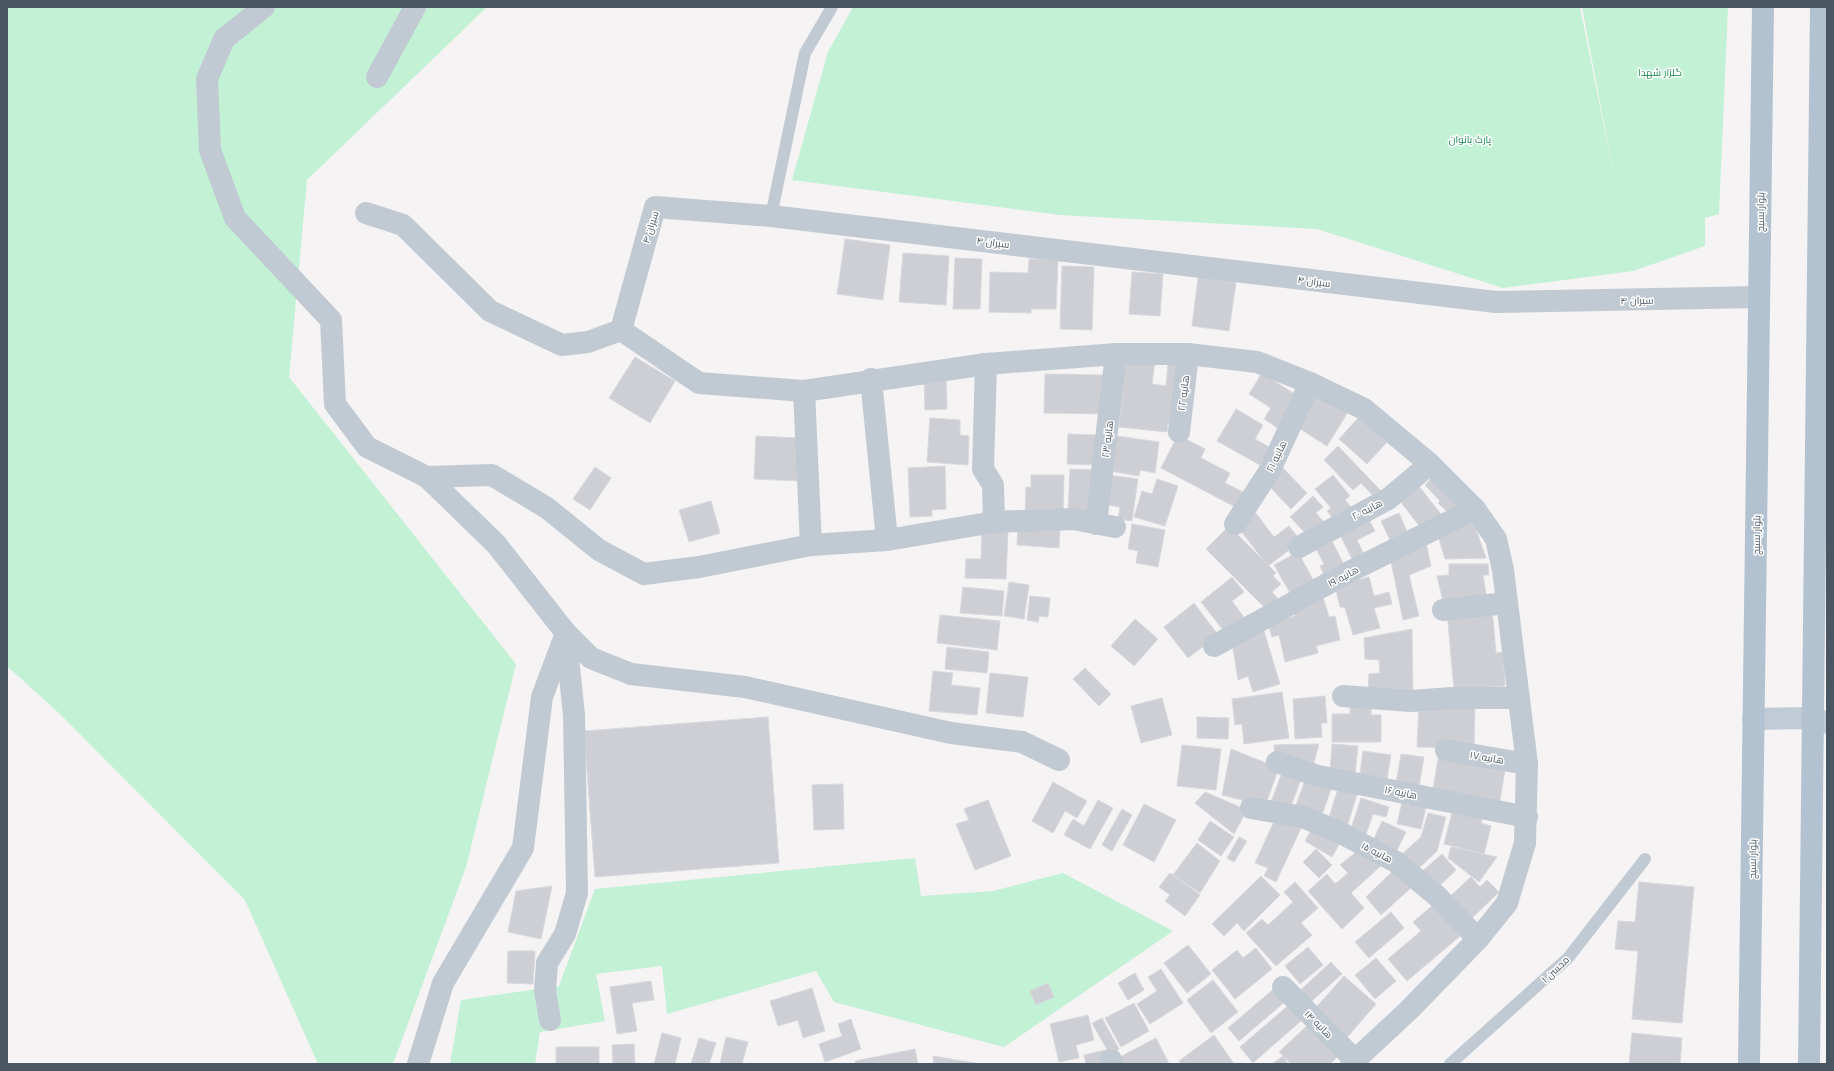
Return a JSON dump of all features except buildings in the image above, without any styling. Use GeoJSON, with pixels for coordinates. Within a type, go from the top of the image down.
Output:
{"type":"FeatureCollection","features":[{"type":"Feature","properties":{"kind":"main road","name":"بلوار بسیج"},"geometry":{"type":"LineString","coordinates":[[1749,1064],[1763,7]]}},
{"type":"Feature","properties":{"kind":"main road"},"geometry":{"type":"LineString","coordinates":[[1809,1064],[1823,715],[1821,613],[1821,7]]}},
{"type":"Feature","properties":{"kind":"main road"},"geometry":{"type":"LineString","coordinates":[[1753,719],[1823,715]]}},
{"type":"Feature","properties":{"kind":"street"},"geometry":{"type":"LineString","coordinates":[[264,7],[224,39],[207,79],[210,150],[235,218],[331,320],[336,404],[367,447],[427,477],[496,544],[566,633],[591,658],[631,674],[745,687],[952,733],[1022,742],[1059,760]]}},
{"type":"Feature","properties":{"kind":"street"},"geometry":{"type":"LineString","coordinates":[[377,77],[415,7]]}},
{"type":"Feature","properties":{"kind":"street","name":"سیران ۴"},"geometry":{"type":"LineString","coordinates":[[621,330],[655,207],[771,216],[1496,302],[1759,297]]}},
{"type":"Feature","properties":{"kind":"street"},"geometry":{"type":"LineString","coordinates":[[366,213],[403,225],[490,311],[562,345],[588,342],[621,330],[699,383],[804,390],[872,379],[986,364],[1116,354],[1188,354],[1257,362],[1310,383],[1364,409],[1430,464],[1475,510],[1496,539],[1503,570],[1527,764],[1527,817],[1525,843],[1507,903],[1478,939],[1410,1010],[1353,1062]]}},
{"type":"Feature","properties":{"kind":"street","name":"هانیه ۲۳"},"geometry":{"type":"LineString","coordinates":[[994,522],[1073,519],[1106,525],[1116,354]]}},
{"type":"Feature","properties":{"kind":"street","name":"هانیه ۲۲"},"geometry":{"type":"LineString","coordinates":[[1179,432],[1188,354]]}},
{"type":"Feature","properties":{"kind":"street"},"geometry":{"type":"LineString","coordinates":[[427,477],[492,475],[547,508],[599,550],[644,574],[699,567],[811,545],[887,540],[994,522],[993,485],[983,468],[986,364]]}},
{"type":"Feature","properties":{"kind":"street"},"geometry":{"type":"LineString","coordinates":[[872,379],[887,540]]}},
{"type":"Feature","properties":{"kind":"street","name":"هانیه ۲۱"},"geometry":{"type":"LineString","coordinates":[[1235,524],[1270,470],[1310,383]]}},
{"type":"Feature","properties":{"kind":"street"},"geometry":{"type":"LineString","coordinates":[[804,390],[811,545]]}},
{"type":"Feature","properties":{"kind":"street","name":"هانیه ۲۰"},"geometry":{"type":"LineString","coordinates":[[1299,547],[1388,499],[1430,464]]}},
{"type":"Feature","properties":{"kind":"street","name":"هانیه ۱۹"},"geometry":{"type":"LineString","coordinates":[[1214,646],[1349,572],[1475,510]]}},
{"type":"Feature","properties":{"kind":"street"},"geometry":{"type":"LineString","coordinates":[[1443,610],[1507,603]]}},
{"type":"Feature","properties":{"kind":"street"},"geometry":{"type":"LineString","coordinates":[[550,1020],[545,991],[547,963],[565,934],[577,893],[574,715],[566,633]]}},
{"type":"Feature","properties":{"kind":"street"},"geometry":{"type":"LineString","coordinates":[[418,1064],[443,983],[524,848],[542,697],[566,633]]}},
{"type":"Feature","properties":{"kind":"street"},"geometry":{"type":"LineString","coordinates":[[1343,696],[1410,702],[1451,698],[1519,698]]}},
{"type":"Feature","properties":{"kind":"street","name":"هانیه ۱۷"},"geometry":{"type":"LineString","coordinates":[[1446,750],[1527,764]]}},
{"type":"Feature","properties":{"kind":"street","name":"هانیه ۱۶"},"geometry":{"type":"LineString","coordinates":[[1277,762],[1318,776],[1527,817]]}},
{"type":"Feature","properties":{"kind":"street","name":"هانیه ۱۵"},"geometry":{"type":"LineString","coordinates":[[1251,808],[1303,817],[1339,832],[1396,862],[1437,896],[1478,939]]}},
{"type":"Feature","properties":{"kind":"street","name":"هانیه ۱۴"},"geometry":{"type":"LineString","coordinates":[[1283,987],[1353,1062]]}},
{"type":"Feature","properties":{"kind":"lane"},"geometry":{"type":"LineString","coordinates":[[771,216],[805,53],[832,7]]}},
{"type":"Feature","properties":{"kind":"lane","name":"محسن ۱"},"geometry":{"type":"LineString","coordinates":[[1450,1064],[1568,958],[1645,859]]}},
{"type":"Feature","properties":{"kind":"green space"},"geometry":{"type":"Polygon","coordinates":[[[7,7],[487,7],[307,180],[289,377],[516,664],[466,867],[393,1064],[318,1064],[245,900],[60,714],[7,666],[7,7]]]}},
{"type":"Feature","properties":{"kind":"green space","name":"پارک بانوان"},"geometry":{"type":"Polygon","coordinates":[[[853,7],[1580,7],[1616,187],[1582,7],[1728,7],[1719,214],[1705,218],[1705,246],[1633,271],[1503,288],[1317,229],[1060,215],[792,180],[828,52],[853,7]]]}},
{"type":"Feature","properties":{"kind":"green space"},"geometry":{"type":"Polygon","coordinates":[[[915,858],[921,896],[993,891],[1063,873],[1173,931],[1004,1047],[834,1002],[816,971],[667,1014],[662,966],[596,974],[605,1021],[540,1032],[535,1064],[450,1064],[461,1000],[559,986],[595,889],[915,858]]]}},
{"type":"Feature","properties":{"kind":"park label","name":"گلزار شهدا"},"geometry":{"type":"Point","coordinates":[1660,72]}}]}
